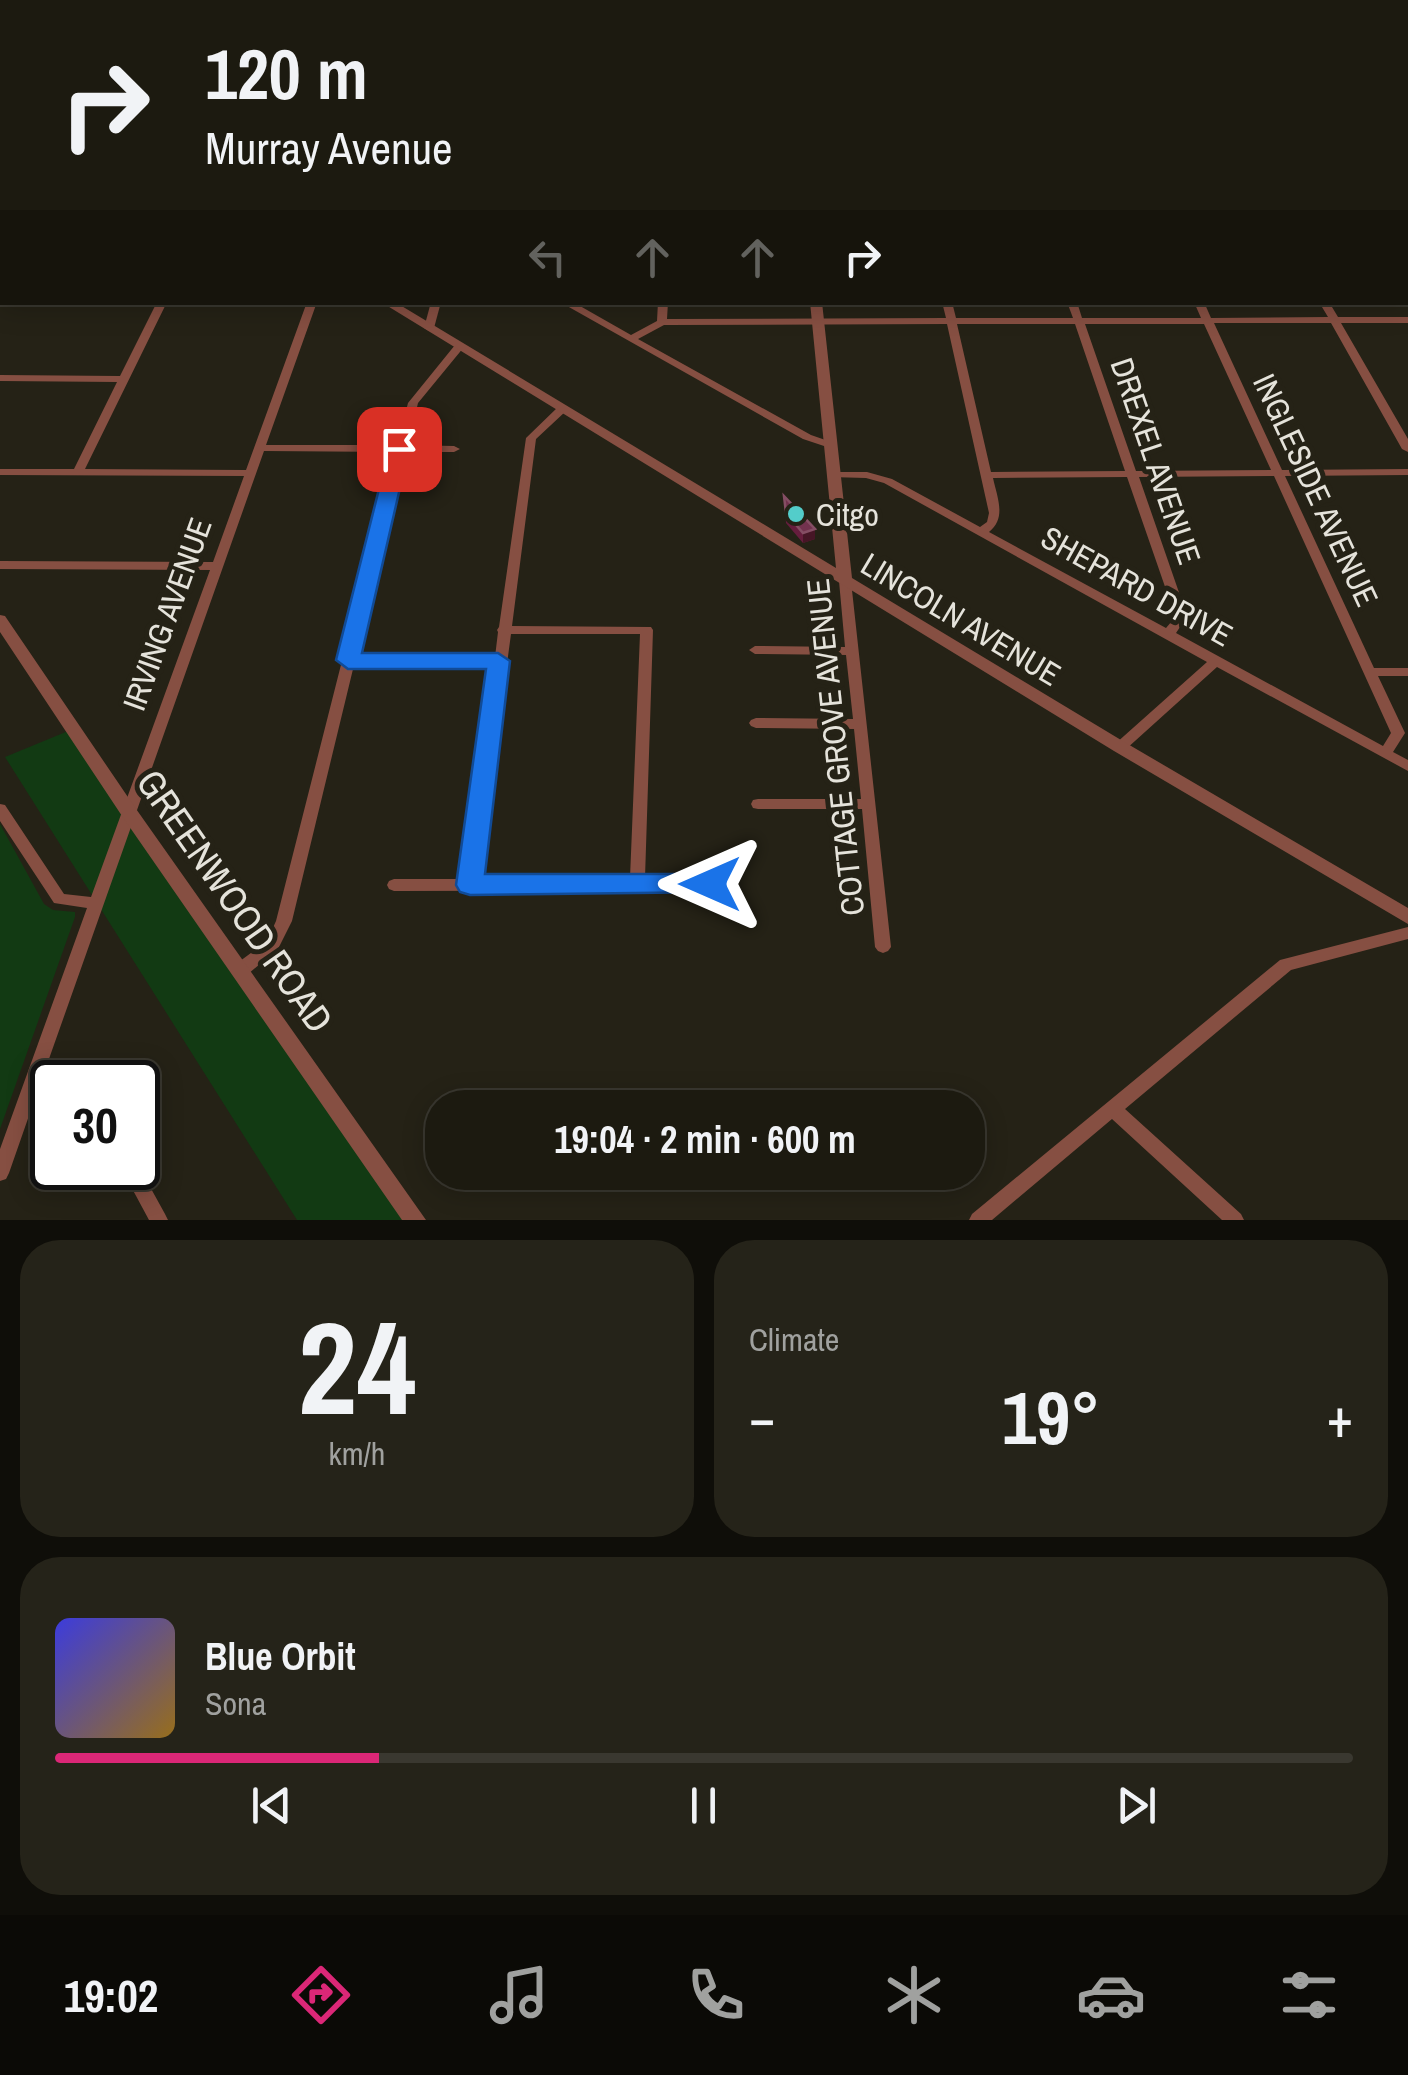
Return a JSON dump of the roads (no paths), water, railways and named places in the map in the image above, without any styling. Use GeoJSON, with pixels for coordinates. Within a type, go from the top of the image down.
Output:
{"type":"FeatureCollection","features":[{"type":"Feature","properties":{"kind":"street"},"geometry":{"type":"LineString","coordinates":[[78,472],[161,305]]}},
{"type":"Feature","properties":{"kind":"street","name":"IRVING AVENUE"},"geometry":{"type":"LineString","coordinates":[[40,1060],[311,305]]}},
{"type":"Feature","properties":{"kind":"street","name":"LINCOLN AVENUE"},"geometry":{"type":"LineString","coordinates":[[391,305],[1120,747],[1408,916]]}},
{"type":"Feature","properties":{"kind":"street"},"geometry":{"type":"LineString","coordinates":[[429,328],[435,305]]}},
{"type":"Feature","properties":{"kind":"street"},"geometry":{"type":"LineString","coordinates":[[570,305],[807,437],[830,445]]}},
{"type":"Feature","properties":{"kind":"street"},"geometry":{"type":"LineString","coordinates":[[662,322],[663,305]]}},
{"type":"Feature","properties":{"kind":"street","name":"COTTAGE GROVE AVENUE"},"geometry":{"type":"LineString","coordinates":[[816,305],[883,947]]}},
{"type":"Feature","properties":{"kind":"street"},"geometry":{"type":"LineString","coordinates":[[948,305],[995,519],[981,532]]}},
{"type":"Feature","properties":{"kind":"street","name":"DREXEL AVENUE"},"geometry":{"type":"LineString","coordinates":[[1073,305],[1179,614],[1168,635]]}},
{"type":"Feature","properties":{"kind":"street","name":"INGLESIDE AVENUE"},"geometry":{"type":"LineString","coordinates":[[1200,305],[1398,733],[1385,754]]}},
{"type":"Feature","properties":{"kind":"street"},"geometry":{"type":"LineString","coordinates":[[1326,305],[1408,448]]}},
{"type":"Feature","properties":{"kind":"street"},"geometry":{"type":"LineString","coordinates":[[630,339],[662,322],[1408,320]]}},
{"type":"Feature","properties":{"kind":"street"},"geometry":{"type":"LineString","coordinates":[[242,969],[272,945],[284,921],[399,449],[419,392],[459,347]]}},
{"type":"Feature","properties":{"kind":"street"},"geometry":{"type":"LineString","coordinates":[[0,378],[124,379]]}},
{"type":"Feature","properties":{"kind":"street"},"geometry":{"type":"LineString","coordinates":[[470,885],[531,438],[562,409]]}},
{"type":"Feature","properties":{"kind":"street"},"geometry":{"type":"LineString","coordinates":[[259,448],[454,449]]}},
{"type":"Feature","properties":{"kind":"street"},"geometry":{"type":"LineString","coordinates":[[0,472],[250,474]]}},
{"type":"Feature","properties":{"kind":"street"},"geometry":{"type":"LineString","coordinates":[[987,475],[1408,472]]}},
{"type":"Feature","properties":{"kind":"street","name":"SHEPARD DRIVE"},"geometry":{"type":"LineString","coordinates":[[834,475],[868,475],[888,481],[1408,766]]}},
{"type":"Feature","properties":{"kind":"street"},"geometry":{"type":"LineString","coordinates":[[806,557],[842,546]]}},
{"type":"Feature","properties":{"kind":"street"},"geometry":{"type":"LineString","coordinates":[[0,565],[216,566]]}},
{"type":"Feature","properties":{"kind":"street","name":"GREENWOOD ROAD"},"geometry":{"type":"LineString","coordinates":[[0,620],[128,811],[415,1220]]}},
{"type":"Feature","properties":{"kind":"street"},"geometry":{"type":"LineString","coordinates":[[503,630],[647,630],[637,885]]}},
{"type":"Feature","properties":{"kind":"street"},"geometry":{"type":"LineString","coordinates":[[755,650],[850,651]]}},
{"type":"Feature","properties":{"kind":"street"},"geometry":{"type":"LineString","coordinates":[[348,660],[498,661]]}},
{"type":"Feature","properties":{"kind":"street"},"geometry":{"type":"LineString","coordinates":[[1120,747],[1216,661]]}},
{"type":"Feature","properties":{"kind":"street"},"geometry":{"type":"LineString","coordinates":[[1370,672],[1408,672]]}},
{"type":"Feature","properties":{"kind":"street"},"geometry":{"type":"LineString","coordinates":[[756,723],[858,724]]}},
{"type":"Feature","properties":{"kind":"street"},"geometry":{"type":"LineString","coordinates":[[758,804],[867,804]]}},
{"type":"Feature","properties":{"kind":"street"},"geometry":{"type":"LineString","coordinates":[[0,809],[59,899],[96,903]]}},
{"type":"Feature","properties":{"kind":"street"},"geometry":{"type":"LineString","coordinates":[[394,884],[710,884]]}},
{"type":"Feature","properties":{"kind":"street"},"geometry":{"type":"LineString","coordinates":[[978,1220],[1286,965],[1408,934]]}},
{"type":"Feature","properties":{"kind":"street","name":"IRVING AVENUE"},"geometry":{"type":"LineString","coordinates":[[0,1172],[30,1087]]}},
{"type":"Feature","properties":{"kind":"street"},"geometry":{"type":"LineString","coordinates":[[1112,1109],[1235,1220]]}},
{"type":"Feature","properties":{"kind":"street"},"geometry":{"type":"LineString","coordinates":[[142,1190],[159,1220]]}},
{"type":"Feature","properties":{"kind":"place","name":"Citgo"},"geometry":{"type":"Point","coordinates":[796,514]}}]}
